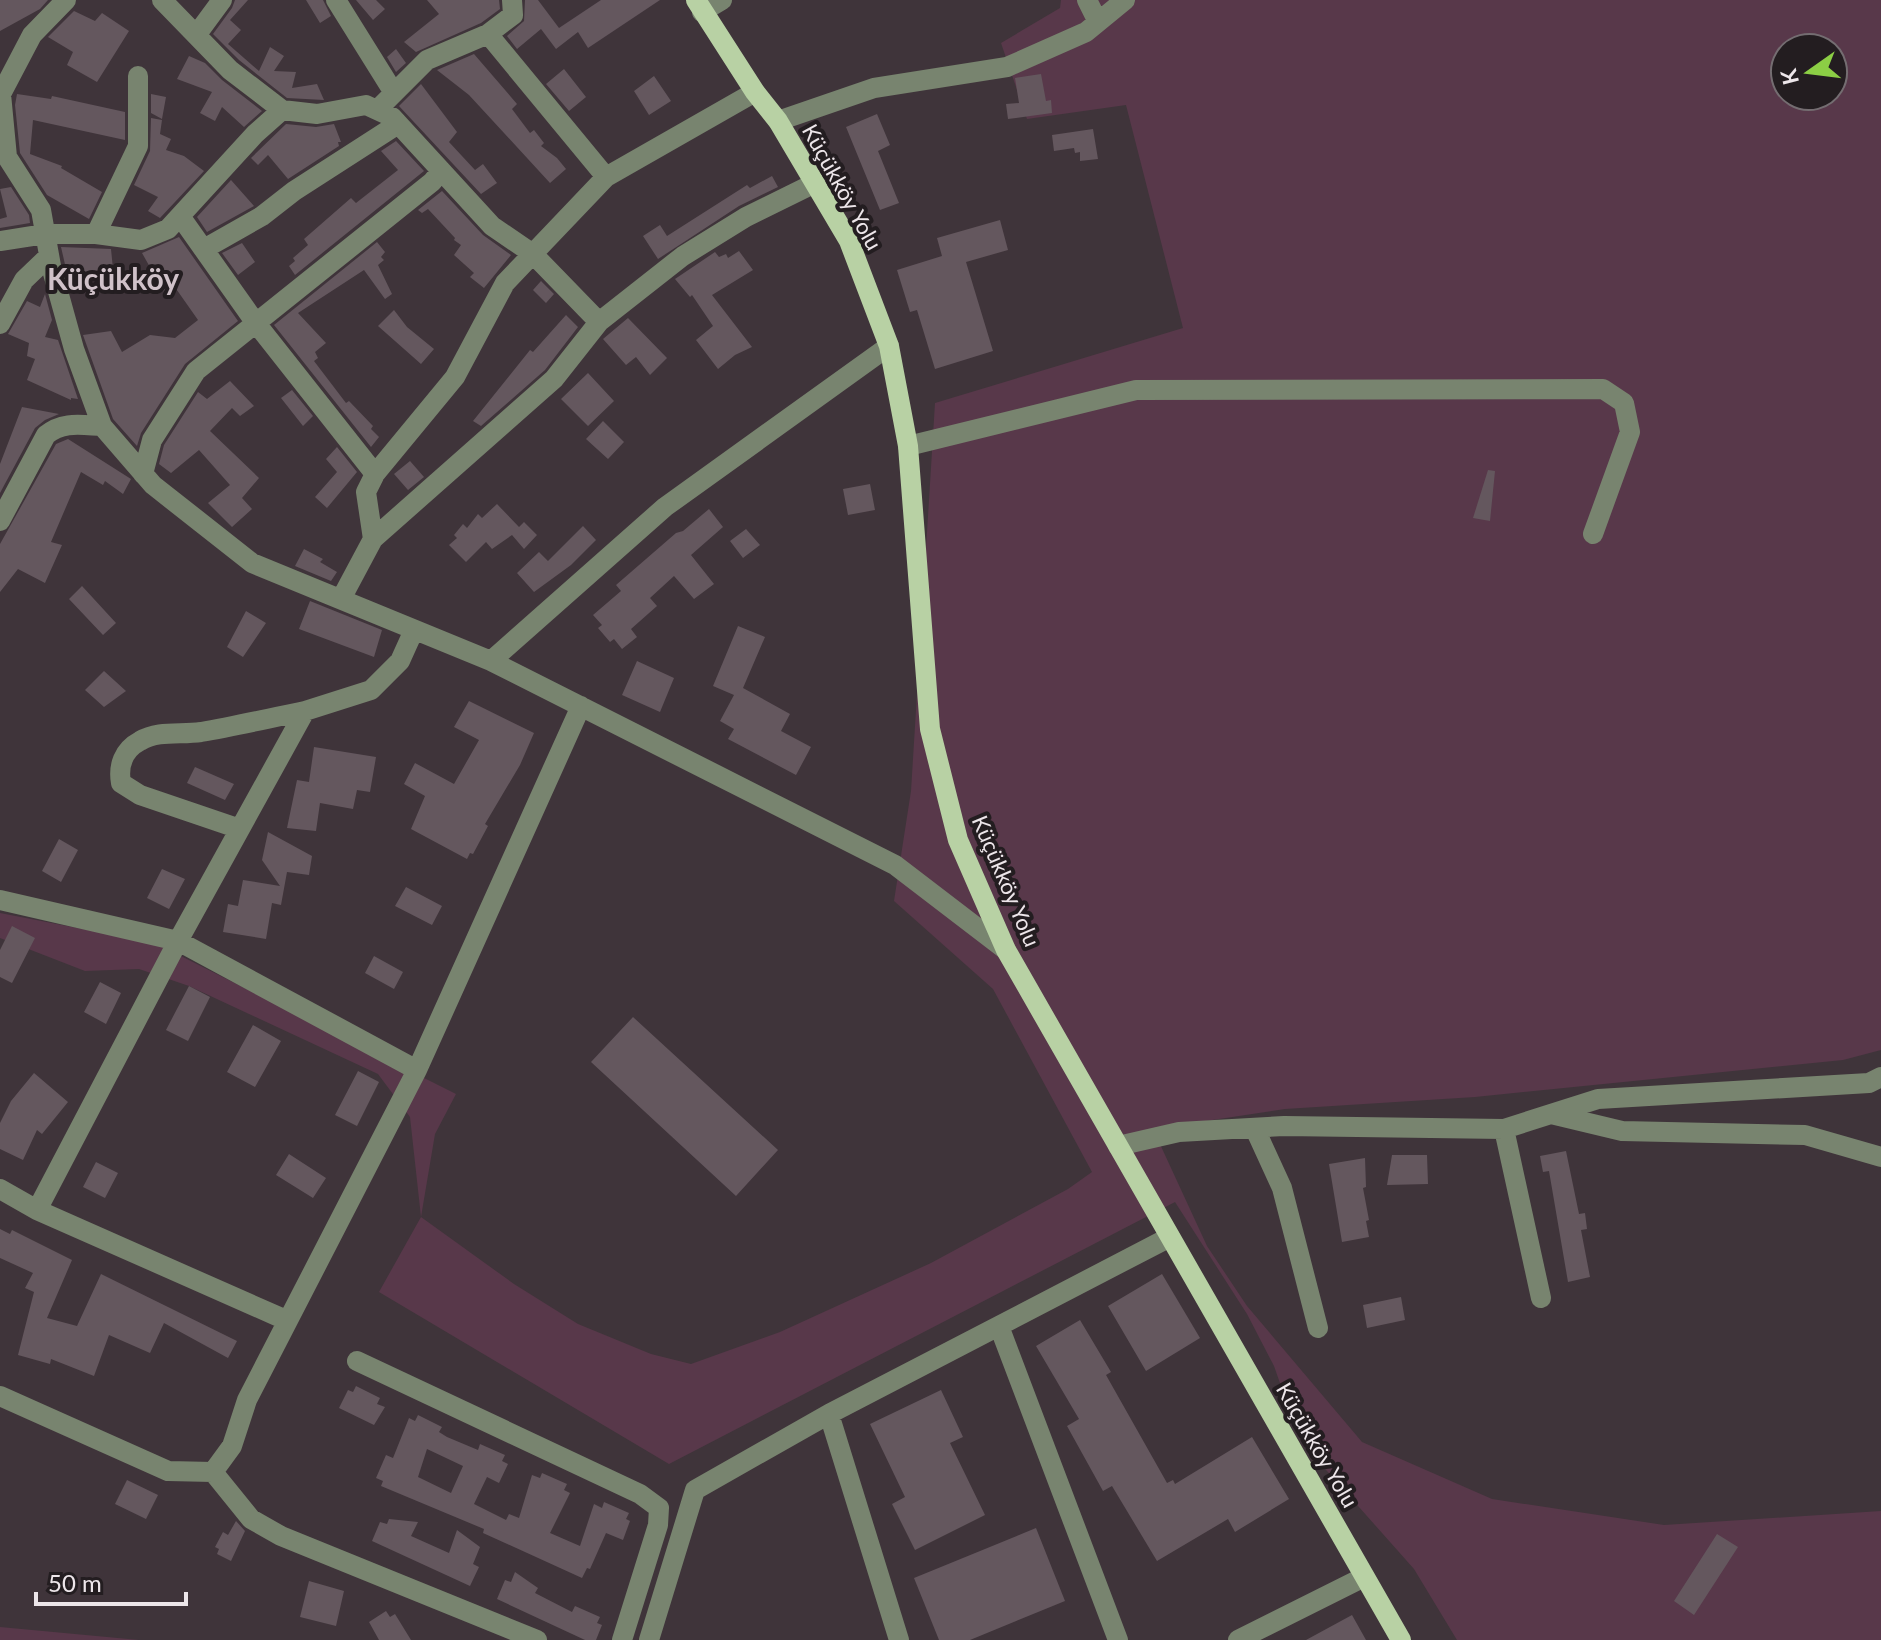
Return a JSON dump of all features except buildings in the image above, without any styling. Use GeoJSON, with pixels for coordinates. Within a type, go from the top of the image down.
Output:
{"type":"FeatureCollection","features":[{"type":"Feature","properties":{"kind":"main road","name":"Küçükköy Yolu"},"geometry":{"type":"LineString","coordinates":[[699,6],[755,92],[778,121],[849,241],[889,346],[908,446],[930,729],[958,840],[1006,950],[1401,1640]]}},
{"type":"Feature","properties":{"kind":"street"},"geometry":{"type":"LineString","coordinates":[[66,0],[32,35],[0,94],[7,157],[41,210],[49,256],[74,349],[102,426],[153,485],[252,563],[491,661],[895,865],[1006,950]]}},
{"type":"Feature","properties":{"kind":"street"},"geometry":{"type":"LineString","coordinates":[[162,0],[230,70],[282,110],[317,114],[366,105],[392,117],[492,226],[533,254],[599,322]]}},
{"type":"Feature","properties":{"kind":"street"},"geometry":{"type":"LineString","coordinates":[[197,34],[222,0]]}},
{"type":"Feature","properties":{"kind":"street"},"geometry":{"type":"LineString","coordinates":[[336,0],[394,93]]}},
{"type":"Feature","properties":{"kind":"street"},"geometry":{"type":"LineString","coordinates":[[377,110],[427,60],[488,34],[513,15],[512,0]]}},
{"type":"Feature","properties":{"kind":"street"},"geometry":{"type":"LineString","coordinates":[[699,6],[722,0]]}},
{"type":"Feature","properties":{"kind":"street"},"geometry":{"type":"LineString","coordinates":[[1087,0],[1098,22]]}},
{"type":"Feature","properties":{"kind":"street"},"geometry":{"type":"LineString","coordinates":[[778,121],[874,88],[1007,67],[1086,32],[1125,0]]}},
{"type":"Feature","properties":{"kind":"street"},"geometry":{"type":"LineString","coordinates":[[488,34],[606,177]]}},
{"type":"Feature","properties":{"kind":"street"},"geometry":{"type":"LineString","coordinates":[[96,234],[138,146],[138,76]]}},
{"type":"Feature","properties":{"kind":"street"},"geometry":{"type":"LineString","coordinates":[[373,539],[366,492],[375,474],[455,377],[505,283],[606,177],[755,92]]}},
{"type":"Feature","properties":{"kind":"street"},"geometry":{"type":"LineString","coordinates":[[0,241],[45,234],[96,234],[141,240],[168,229],[255,134],[282,110]]}},
{"type":"Feature","properties":{"kind":"street"},"geometry":{"type":"LineString","coordinates":[[204,249],[262,216],[294,191],[398,124]]}},
{"type":"Feature","properties":{"kind":"street"},"geometry":{"type":"LineString","coordinates":[[143,474],[152,440],[196,371],[432,182],[441,171]]}},
{"type":"Feature","properties":{"kind":"street"},"geometry":{"type":"LineString","coordinates":[[341,599],[373,539],[554,379],[599,322],[683,256],[746,217],[815,183]]}},
{"type":"Feature","properties":{"kind":"street"},"geometry":{"type":"LineString","coordinates":[[180,216],[255,322],[375,474]]}},
{"type":"Feature","properties":{"kind":"street"},"geometry":{"type":"LineString","coordinates":[[0,324],[24,280],[49,256]]}},
{"type":"Feature","properties":{"kind":"street"},"geometry":{"type":"LineString","coordinates":[[491,661],[665,507],[889,346]]}},
{"type":"Feature","properties":{"kind":"street"},"geometry":{"type":"LineString","coordinates":[[908,446],[1136,390],[1603,389],[1624,403],[1630,432],[1593,534]]}},
{"type":"Feature","properties":{"kind":"street"},"geometry":{"type":"LineString","coordinates":[[0,521],[46,435],[57,427],[71,424],[102,426]]}},
{"type":"Feature","properties":{"kind":"street"},"geometry":{"type":"LineString","coordinates":[[240,829],[140,795],[121,783],[119,769],[124,756],[138,742],[159,733],[197,732],[305,711],[371,690],[400,661],[414,630]]}},
{"type":"Feature","properties":{"kind":"street"},"geometry":{"type":"LineString","coordinates":[[213,1472],[232,1446],[247,1400],[286,1320],[417,1070],[581,706]]}},
{"type":"Feature","properties":{"kind":"street"},"geometry":{"type":"LineString","coordinates":[[37,1210],[178,941],[305,711]]}},
{"type":"Feature","properties":{"kind":"street"},"geometry":{"type":"LineString","coordinates":[[0,900],[178,941],[417,1070]]}},
{"type":"Feature","properties":{"kind":"street"},"geometry":{"type":"LineString","coordinates":[[1118,1146],[1179,1132],[1284,1126],[1504,1129],[1598,1099],[1869,1083],[1881,1077]]}},
{"type":"Feature","properties":{"kind":"street"},"geometry":{"type":"LineString","coordinates":[[1551,1114],[1622,1131],[1805,1135],[1881,1157]]}},
{"type":"Feature","properties":{"kind":"street"},"geometry":{"type":"LineString","coordinates":[[1255,1129],[1282,1188],[1318,1328]]}},
{"type":"Feature","properties":{"kind":"street"},"geometry":{"type":"LineString","coordinates":[[1504,1129],[1541,1298]]}},
{"type":"Feature","properties":{"kind":"street"},"geometry":{"type":"LineString","coordinates":[[0,1189],[37,1210],[286,1320]]}},
{"type":"Feature","properties":{"kind":"street"},"geometry":{"type":"LineString","coordinates":[[649,1640],[695,1490],[829,1414],[1170,1237]]}},
{"type":"Feature","properties":{"kind":"street"},"geometry":{"type":"LineString","coordinates":[[999,1326],[1118,1640]]}},
{"type":"Feature","properties":{"kind":"street"},"geometry":{"type":"LineString","coordinates":[[357,1361],[640,1494],[659,1508],[658,1525],[622,1640]]}},
{"type":"Feature","properties":{"kind":"street"},"geometry":{"type":"LineString","coordinates":[[0,1396],[168,1471],[213,1472],[251,1519],[281,1536],[537,1640]]}},
{"type":"Feature","properties":{"kind":"street"},"geometry":{"type":"LineString","coordinates":[[829,1414],[899,1640]]}},
{"type":"Feature","properties":{"kind":"street"},"geometry":{"type":"LineString","coordinates":[[1238,1640],[1364,1577]]}},
{"type":"Feature","properties":{"kind":"shaded area"},"geometry":{"type":"Polygon","coordinates":[[[1061,0],[1881,0],[1881,1050],[1843,1060],[1475,1097],[1285,1109],[1153,1129],[1207,1246],[1247,1306],[1362,1442],[1492,1499],[1664,1525],[1881,1511],[1881,1640],[1457,1640],[1414,1569],[1319,1462],[1288,1406],[1274,1366],[1247,1314],[1175,1202],[669,1464],[379,1292],[421,1217],[514,1284],[578,1324],[651,1354],[691,1364],[780,1332],[931,1263],[1068,1189],[1092,1172],[993,989],[894,901],[911,791],[935,403],[1183,328],[1126,105],[1027,119],[1001,43],[1060,8],[1061,0]]]}},
{"type":"Feature","properties":{"kind":"shaded area"},"geometry":{"type":"Polygon","coordinates":[[[0,913],[155,943],[456,1094],[435,1134],[421,1217],[410,1117],[378,1074],[189,986],[139,969],[85,971],[0,938],[0,913]]]}},
{"type":"Feature","properties":{"kind":"shaded area"},"geometry":{"type":"Polygon","coordinates":[[[0,1627],[139,1640],[0,1640],[0,1627]]]}},
{"type":"Feature","properties":{"kind":"district","name":"Küçükköy"},"geometry":{"type":"Point","coordinates":[113,280]}}]}
